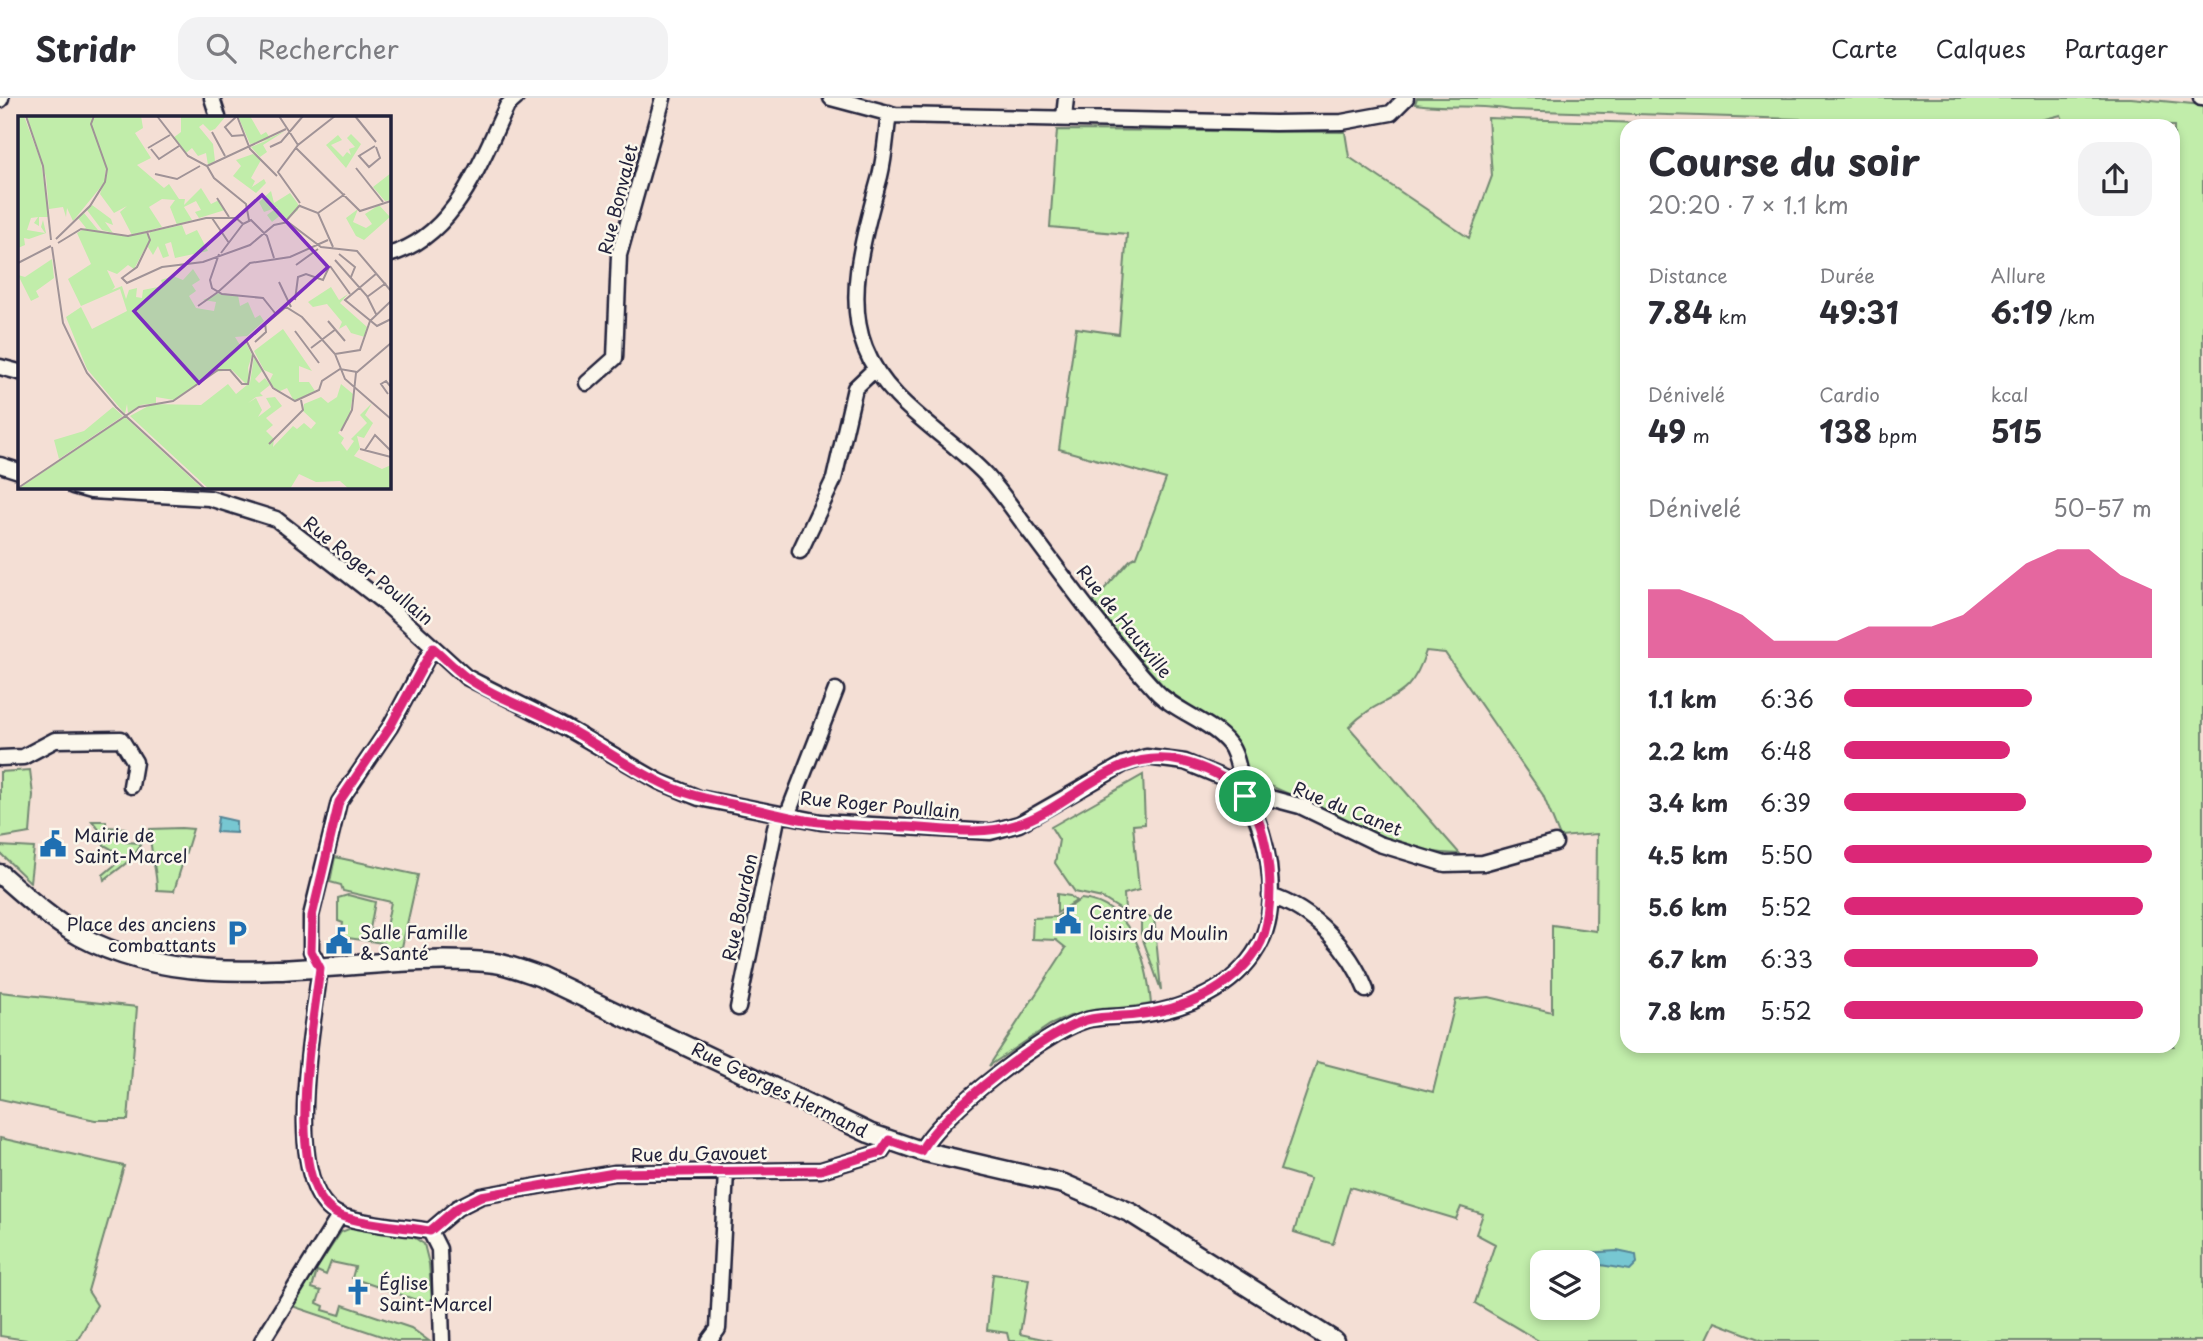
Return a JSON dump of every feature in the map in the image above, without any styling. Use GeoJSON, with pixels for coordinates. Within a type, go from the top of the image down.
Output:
{"type":"FeatureCollection","features":[{"type":"Feature","properties":{"kind":"street"},"geometry":{"type":"LineString","coordinates":[[212,98],[218,116]]}},
{"type":"Feature","properties":{"kind":"street"},"geometry":{"type":"LineString","coordinates":[[390,254],[428,236],[454,209],[508,106],[516,98]]}},
{"type":"Feature","properties":{"kind":"street","name":"Rue Bonvalet"},"geometry":{"type":"LineString","coordinates":[[587,383],[615,358],[620,255],[663,98]]}},
{"type":"Feature","properties":{"kind":"street"},"geometry":{"type":"LineString","coordinates":[[831,98],[882,107],[1064,117],[1342,122],[1391,113],[1406,98]]}},
{"type":"Feature","properties":{"kind":"street"},"geometry":{"type":"LineString","coordinates":[[1064,117],[1066,98]]}},
{"type":"Feature","properties":{"kind":"street","name":"Rue de Hautville"},"geometry":{"type":"LineString","coordinates":[[882,107],[880,176],[872,197],[855,317],[875,369],[928,424],[986,475],[1158,694],[1230,745],[1268,858],[1270,896],[1269,916],[1259,946],[1241,969],[1220,987],[1193,1002],[1164,1011],[1089,1019],[1066,1029],[1037,1046],[948,1116],[928,1136],[921,1151]]}},
{"type":"Feature","properties":{"kind":"street"},"geometry":{"type":"LineString","coordinates":[[0,368],[18,372]]}},
{"type":"Feature","properties":{"kind":"street"},"geometry":{"type":"LineString","coordinates":[[800,551],[834,480],[855,388],[875,369]]}},
{"type":"Feature","properties":{"kind":"street"},"geometry":{"type":"LineString","coordinates":[[0,465],[18,471]]}},
{"type":"Feature","properties":{"kind":"street","name":"Rue Roger Poullain"},"geometry":{"type":"LineString","coordinates":[[80,488],[91,491],[209,498],[276,519],[387,606],[466,677],[565,727],[660,782],[699,797],[821,822],[990,832],[1019,824],[1124,764],[1146,757],[1185,762],[1226,779],[1247,799]]}},
{"type":"Feature","properties":{"kind":"street"},"geometry":{"type":"LineString","coordinates":[[433,648],[390,727],[339,802],[312,916],[311,951],[320,968],[304,1109],[307,1155],[313,1187],[323,1203],[340,1215],[430,1231],[439,1249],[442,1341]]}},
{"type":"Feature","properties":{"kind":"street","name":"Rue Bourdon"},"geometry":{"type":"LineString","coordinates":[[738,1007],[782,815],[836,690]]}},
{"type":"Feature","properties":{"kind":"street"},"geometry":{"type":"LineString","coordinates":[[0,758],[23,757],[55,740],[121,739],[135,762],[131,786]]}},
{"type":"Feature","properties":{"kind":"street","name":"Rue du Canet"},"geometry":{"type":"LineString","coordinates":[[1247,799],[1270,798],[1300,806],[1379,844],[1445,864],[1483,863],[1555,843]]}},
{"type":"Feature","properties":{"kind":"street"},"geometry":{"type":"LineString","coordinates":[[0,874],[80,936],[142,959],[188,968],[320,968]]}},
{"type":"Feature","properties":{"kind":"street"},"geometry":{"type":"LineString","coordinates":[[0,890],[25,896]]}},
{"type":"Feature","properties":{"kind":"street"},"geometry":{"type":"LineString","coordinates":[[1270,896],[1293,903],[1314,918],[1357,969],[1366,990]]}},
{"type":"Feature","properties":{"kind":"street","name":"Rue Georges Hermand"},"geometry":{"type":"LineString","coordinates":[[320,968],[420,960],[498,963],[541,977],[889,1140],[921,1151],[1064,1184],[1131,1213],[1335,1341]]}},
{"type":"Feature","properties":{"kind":"street","name":"Rue du Gavouet"},"geometry":{"type":"LineString","coordinates":[[430,1231],[457,1208],[481,1196],[614,1173],[821,1170],[881,1152],[889,1140]]}},
{"type":"Feature","properties":{"kind":"street"},"geometry":{"type":"LineString","coordinates":[[709,1341],[718,1329],[726,1171]]}},
{"type":"Feature","properties":{"kind":"street"},"geometry":{"type":"LineString","coordinates":[[262,1341],[340,1215]]}},
{"type":"Feature","properties":{"kind":"green space"},"geometry":{"type":"Polygon","coordinates":[[[1417,98],[2131,98],[2203,105],[2203,1341],[1764,1341],[1715,1322],[1706,1341],[1539,1341],[1475,1303],[1495,1244],[1476,1234],[1483,1214],[1461,1207],[1456,1219],[1350,1187],[1333,1244],[1294,1232],[1310,1179],[1280,1170],[1317,1062],[1433,1092],[1456,1000],[1489,997],[1552,1012],[1552,925],[1596,931],[1597,834],[1560,837],[1543,795],[1445,653],[1426,651],[1419,669],[1403,691],[1373,708],[1349,727],[1460,854],[1431,852],[1377,836],[1246,777],[1222,728],[1166,689],[1091,604],[1130,560],[1137,556],[1166,479],[1059,449],[1076,328],[1119,334],[1127,234],[1050,227],[1057,130],[1345,132],[1349,157],[1469,238],[1492,176],[1488,118],[1620,122],[1620,1053],[2180,1053],[2180,119],[2063,119],[2061,115],[2045,119],[1800,119],[1415,104],[1417,98]]]}},
{"type":"Feature","properties":{"kind":"green space"},"geometry":{"type":"Polygon","coordinates":[[[30,770],[33,795],[30,833],[0,838],[0,772],[30,770]]]}},
{"type":"Feature","properties":{"kind":"green space"},"geometry":{"type":"Polygon","coordinates":[[[1143,775],[1145,824],[1133,825],[1139,890],[1124,894],[1123,911],[1102,898],[1075,892],[1055,863],[1059,840],[1051,827],[1143,775]]]}},
{"type":"Feature","properties":{"kind":"green space"},"geometry":{"type":"Polygon","coordinates":[[[92,821],[106,821],[106,827],[125,828],[125,842],[141,843],[130,859],[104,880],[103,875],[116,864],[117,852],[104,845],[102,833],[92,821]]]}},
{"type":"Feature","properties":{"kind":"green space"},"geometry":{"type":"Polygon","coordinates":[[[150,829],[193,829],[174,891],[157,890],[150,829]]]}},
{"type":"Feature","properties":{"kind":"green space"},"geometry":{"type":"Polygon","coordinates":[[[0,846],[34,848],[30,882],[0,853],[0,846]]]}},
{"type":"Feature","properties":{"kind":"green space"},"geometry":{"type":"Polygon","coordinates":[[[335,857],[418,875],[402,947],[382,951],[383,943],[341,937],[343,923],[338,921],[338,898],[348,895],[375,902],[370,929],[385,932],[391,902],[343,891],[341,885],[330,882],[335,857]]]}},
{"type":"Feature","properties":{"kind":"green space"},"geometry":{"type":"Polygon","coordinates":[[[1057,894],[1070,896],[1076,901],[1057,913],[1057,894]]]}},
{"type":"Feature","properties":{"kind":"green space"},"geometry":{"type":"Polygon","coordinates":[[[1081,899],[1098,903],[1113,911],[1134,936],[1146,969],[1151,1004],[1070,1016],[1050,1025],[989,1066],[1066,948],[1056,940],[1032,939],[1033,918],[1056,917],[1081,899]]]}},
{"type":"Feature","properties":{"kind":"green space"},"geometry":{"type":"Polygon","coordinates":[[[1154,917],[1161,990],[1141,934],[1141,918],[1154,917]]]}},
{"type":"Feature","properties":{"kind":"green space"},"geometry":{"type":"Polygon","coordinates":[[[0,992],[137,1007],[128,1120],[95,1120],[0,1099],[0,992]]]}},
{"type":"Feature","properties":{"kind":"green space"},"geometry":{"type":"Polygon","coordinates":[[[0,1138],[124,1166],[88,1291],[97,1305],[77,1341],[33,1341],[0,1336],[0,1138]]]}},
{"type":"Feature","properties":{"kind":"green space"},"geometry":{"type":"Polygon","coordinates":[[[354,1227],[412,1236],[424,1244],[429,1264],[432,1300],[425,1303],[352,1278],[355,1267],[331,1262],[326,1275],[317,1271],[312,1288],[321,1291],[317,1303],[324,1306],[323,1310],[340,1315],[343,1305],[411,1328],[429,1341],[396,1341],[292,1306],[341,1232],[354,1227]]]}},
{"type":"Feature","properties":{"kind":"green space"},"geometry":{"type":"Polygon","coordinates":[[[993,1274],[1029,1279],[1020,1334],[1052,1341],[1009,1341],[1007,1333],[987,1330],[993,1274]]]}},
{"type":"Feature","properties":{"kind":"water"},"geometry":{"type":"Polygon","coordinates":[[[218,817],[236,821],[236,833],[216,832],[218,817]]]}},
{"type":"Feature","properties":{"kind":"water"},"geometry":{"type":"Polygon","coordinates":[[[1617,1251],[1636,1255],[1637,1263],[1630,1270],[1600,1265],[1600,1252],[1617,1251]]]}},
{"type":"Feature","properties":{"kind":"place","name":"Mairie de Saint-Marcel"},"geometry":{"type":"Point","coordinates":[53,844]}},
{"type":"Feature","properties":{"kind":"place","name":"Centre de loisirs du Moulin"},"geometry":{"type":"Point","coordinates":[1068,921]}},
{"type":"Feature","properties":{"kind":"place","name":"Place des anciens combattants"},"geometry":{"type":"Point","coordinates":[237,933]}},
{"type":"Feature","properties":{"kind":"place","name":"Salle Famille & Santé"},"geometry":{"type":"Point","coordinates":[339,941]}},
{"type":"Feature","properties":{"kind":"place","name":"Église Saint-Marcel"},"geometry":{"type":"Point","coordinates":[358,1292]}},
{"type":"Feature","properties":{"kind":"route"},"geometry":{"type":"LineString","coordinates":[[433,648],[466,677],[565,727],[660,782],[699,797],[821,822],[990,832],[1019,824],[1124,764],[1146,757],[1185,762],[1226,779],[1245,796],[1257,819],[1268,858],[1270,896],[1269,916],[1259,946],[1241,969],[1220,987],[1193,1002],[1164,1011],[1089,1019],[1066,1029],[1037,1046],[948,1116],[928,1136],[921,1151],[889,1140],[881,1152],[821,1170],[614,1173],[481,1196],[457,1208],[430,1231],[340,1215],[323,1203],[313,1187],[307,1155],[304,1109],[320,968],[311,951],[312,916],[319,879],[339,802],[390,727],[433,648]]}}]}
